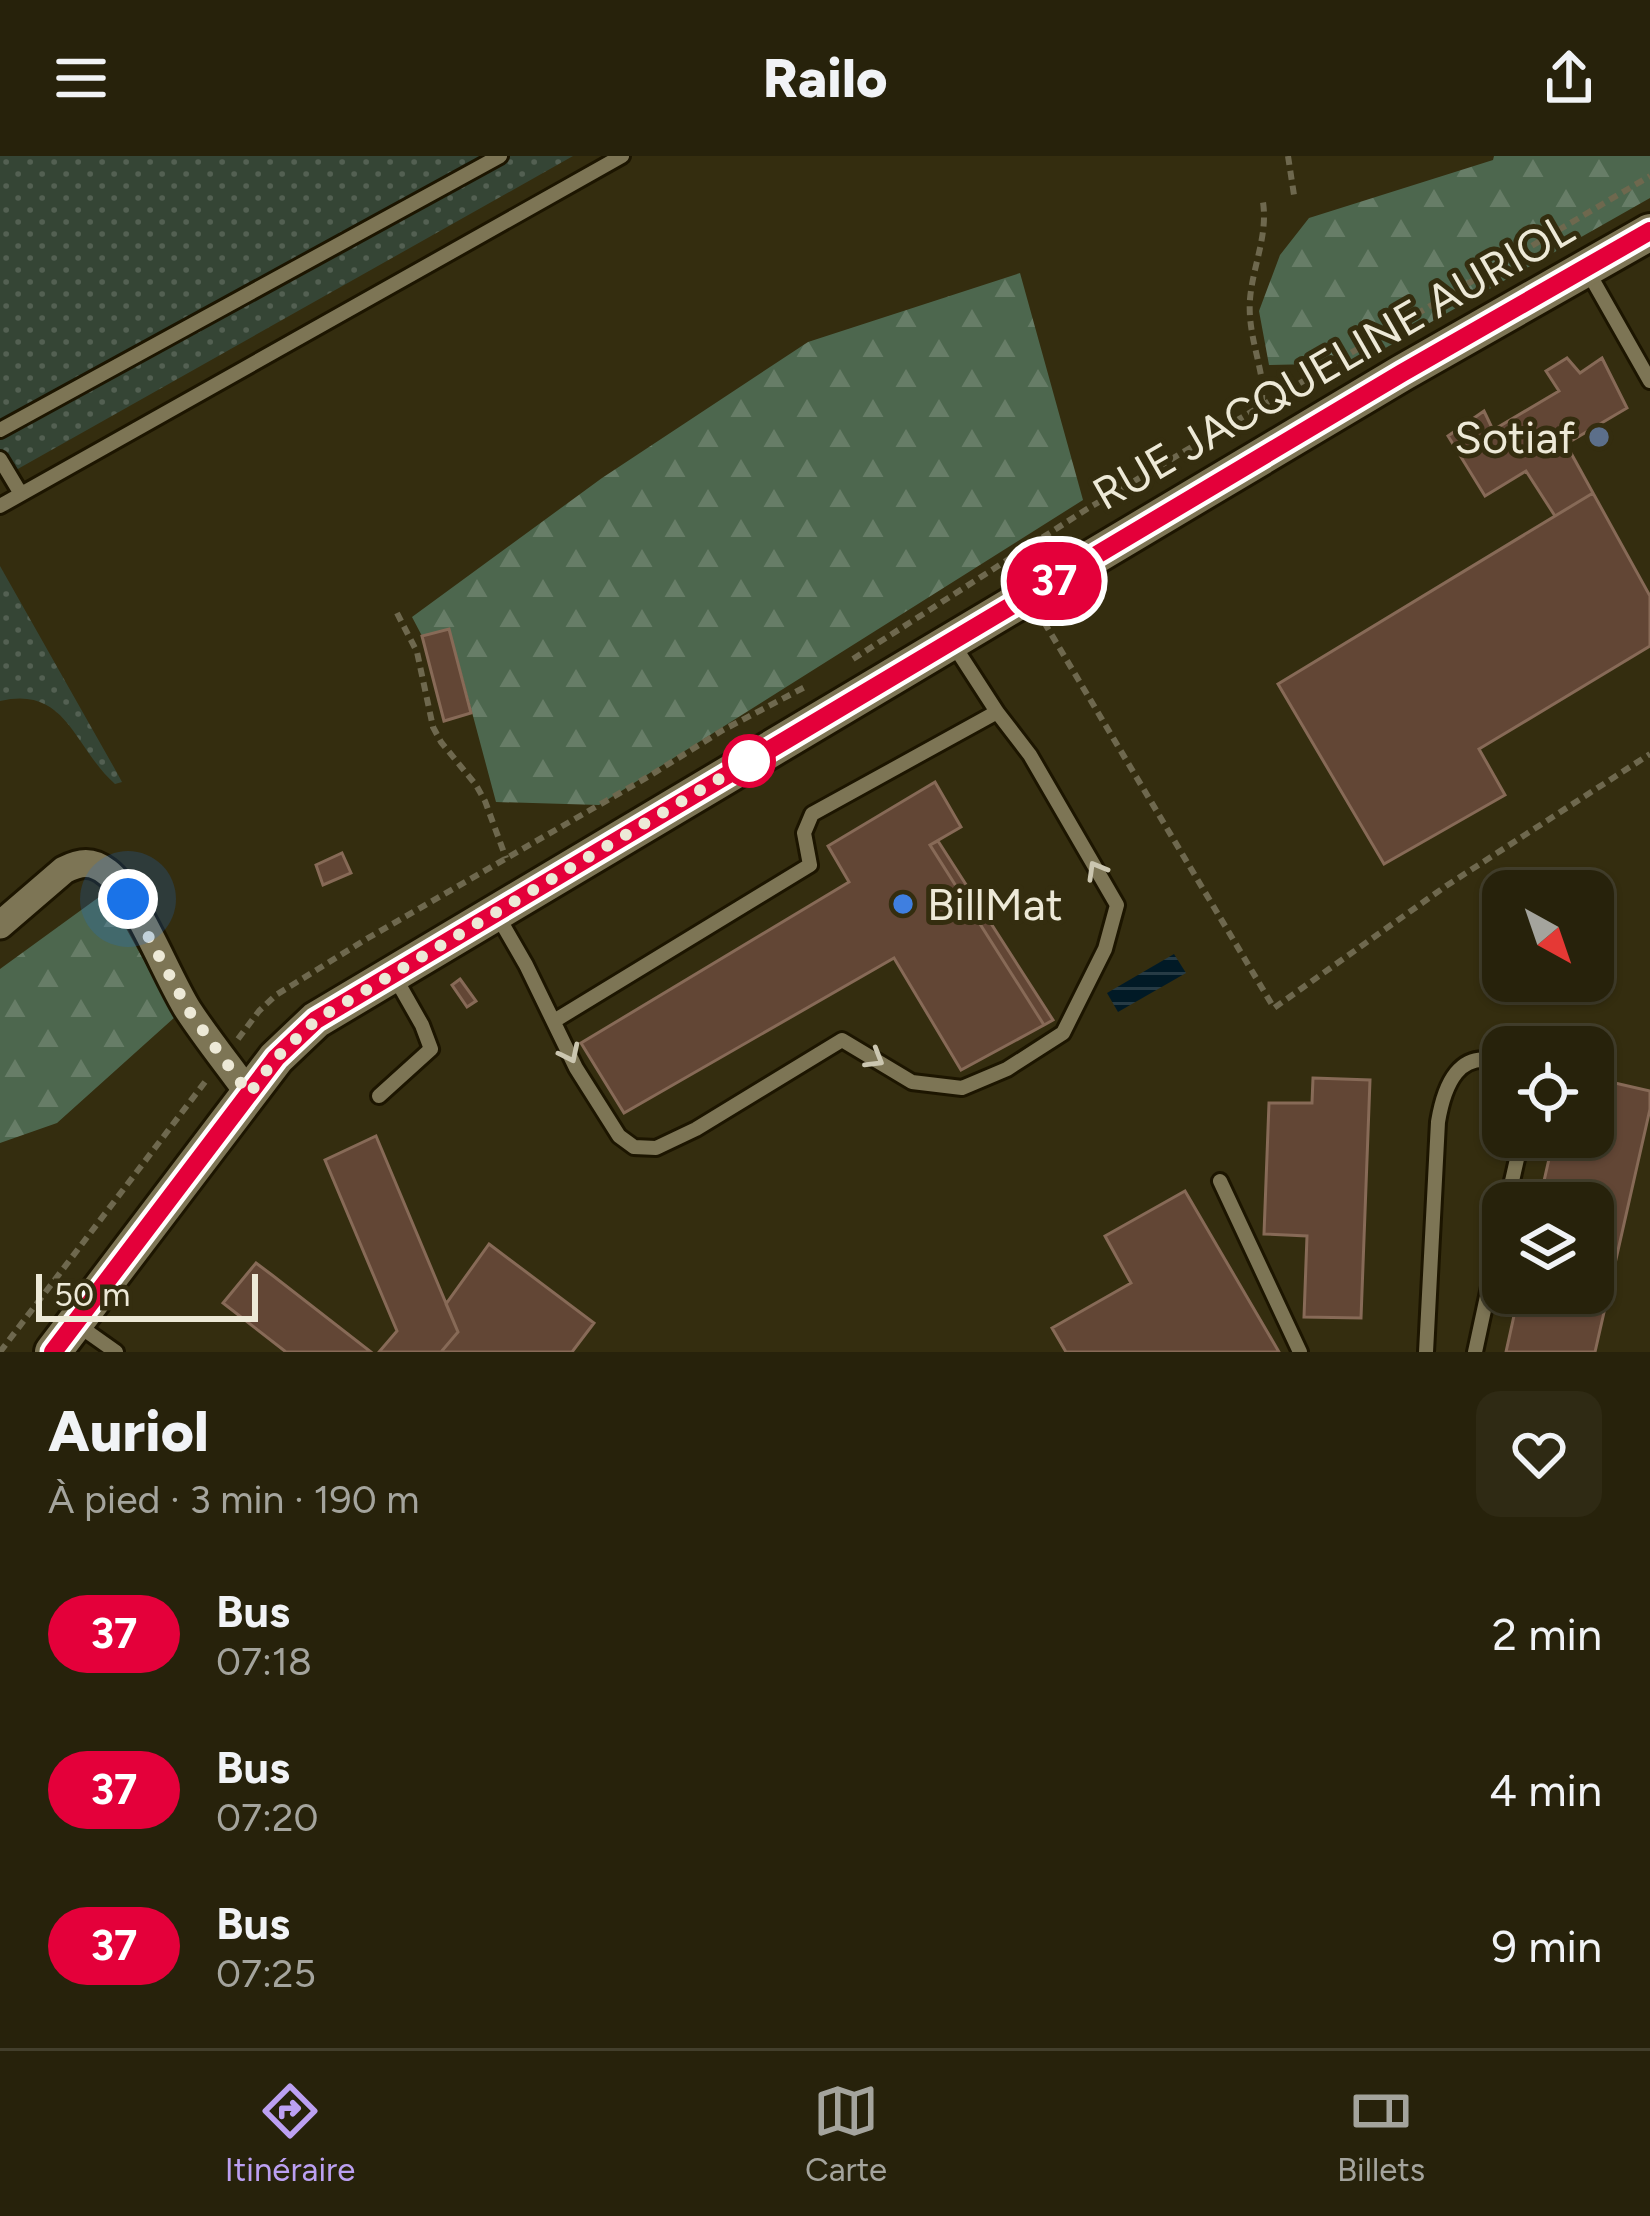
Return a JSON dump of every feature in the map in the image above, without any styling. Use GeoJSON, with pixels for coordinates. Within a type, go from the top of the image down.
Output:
{"type":"FeatureCollection","features":[{"type":"Feature","properties":{"kind":"street","name":"RUE JACQUELINE AURIOL"},"geometry":{"type":"LineString","coordinates":[[64,1338],[276,1058],[305,1029],[1402,373],[1650,232]]}},
{"type":"Feature","properties":{"kind":"street"},"geometry":{"type":"LineString","coordinates":[[0,926],[76,863],[103,868],[128,899],[189,1011],[249,1094]]}},
{"type":"Feature","properties":{"kind":"lane"},"geometry":{"type":"LineString","coordinates":[[0,430],[500,156]]}},
{"type":"Feature","properties":{"kind":"lane"},"geometry":{"type":"LineString","coordinates":[[0,506],[622,156]]}},
{"type":"Feature","properties":{"kind":"lane"},"geometry":{"type":"LineString","coordinates":[[1586,268],[1650,380]]}},
{"type":"Feature","properties":{"kind":"lane"},"geometry":{"type":"LineString","coordinates":[[0,459],[21,494]]}},
{"type":"Feature","properties":{"kind":"lane"},"geometry":{"type":"LineString","coordinates":[[496,914],[576,1068],[619,1136],[634,1147],[656,1148],[696,1129],[842,1040],[912,1082],[962,1088],[1007,1069],[1063,1033],[1105,950],[1117,905],[1030,755],[951,641]]}},
{"type":"Feature","properties":{"kind":"lane"},"geometry":{"type":"LineString","coordinates":[[554,1021],[810,865],[804,833],[812,814],[997,712]]}},
{"type":"Feature","properties":{"kind":"lane"},"geometry":{"type":"LineString","coordinates":[[379,1096],[431,1049],[393,974]]}},
{"type":"Feature","properties":{"kind":"lane"},"geometry":{"type":"LineString","coordinates":[[1426,1352],[1441,1102],[1449,1080],[1467,1064],[1482,1059]]}},
{"type":"Feature","properties":{"kind":"lane"},"geometry":{"type":"LineString","coordinates":[[1220,1181],[1300,1352]]}},
{"type":"Feature","properties":{"kind":"lane"},"geometry":{"type":"LineString","coordinates":[[1475,1352],[1483,1314]]}},
{"type":"Feature","properties":{"kind":"lane"},"geometry":{"type":"LineString","coordinates":[[64,1338],[116,1352]]}},
{"type":"Feature","properties":{"kind":"path"},"geometry":{"type":"LineString","coordinates":[[1288,156],[1294,195]]}},
{"type":"Feature","properties":{"kind":"path"},"geometry":{"type":"LineString","coordinates":[[1262,404],[1250,301],[1262,244],[1264,202]]}},
{"type":"Feature","properties":{"kind":"path"},"geometry":{"type":"LineString","coordinates":[[1028,596],[1274,1008],[1446,886],[1650,754]]}},
{"type":"Feature","properties":{"kind":"path"},"geometry":{"type":"LineString","coordinates":[[397,613],[417,652],[433,727],[485,801],[506,858]]}},
{"type":"Feature","properties":{"kind":"green space"},"geometry":{"type":"Polygon","coordinates":[[[0,156],[573,156],[0,479],[0,156]]]}},
{"type":"Feature","properties":{"kind":"green space"},"geometry":{"type":"Polygon","coordinates":[[[1494,156],[1650,156],[1650,198],[1359,363],[1269,365],[1259,311],[1280,255],[1309,218],[1494,156]]]}},
{"type":"Feature","properties":{"kind":"green space"},"geometry":{"type":"Polygon","coordinates":[[[1020,273],[1083,500],[599,805],[496,802],[450,630],[422,636],[412,617],[602,478],[808,342],[1020,273]]]}},
{"type":"Feature","properties":{"kind":"green space"},"geometry":{"type":"Polygon","coordinates":[[[0,566],[122,782],[115,784],[55,711],[22,698],[0,701],[0,566]]]}},
{"type":"Feature","properties":{"kind":"green space"},"geometry":{"type":"Polygon","coordinates":[[[106,892],[175,1017],[57,1123],[0,1143],[0,969],[106,892]]]}},
{"type":"Feature","properties":{"kind":"water"},"geometry":{"type":"Polygon","coordinates":[[[1174,954],[1186,973],[1118,1012],[1107,993],[1174,954]]]}},
{"type":"Feature","properties":{"kind":"building"},"geometry":{"type":"Polygon","coordinates":[[[1567,358],[1580,373],[1602,358],[1627,408],[1566,444],[1593,493],[1555,516],[1526,471],[1485,496],[1448,436],[1484,411],[1493,430],[1559,391],[1546,371],[1567,358]]]}},
{"type":"Feature","properties":{"kind":"building"},"geometry":{"type":"Polygon","coordinates":[[[1593,493],[1650,596],[1650,646],[1479,749],[1505,795],[1384,864],[1278,684],[1593,493]]]}},
{"type":"Feature","properties":{"kind":"building"},"geometry":{"type":"Polygon","coordinates":[[[449,629],[471,713],[444,721],[422,636],[449,629]]]}},
{"type":"Feature","properties":{"kind":"building"},"geometry":{"type":"Polygon","coordinates":[[[935,782],[961,827],[930,845],[1044,1025],[961,1070],[894,958],[624,1113],[581,1043],[849,882],[828,846],[935,782]]]}},
{"type":"Feature","properties":{"kind":"building"},"geometry":{"type":"Polygon","coordinates":[[[938,841],[1053,1020],[1044,1025],[930,845],[938,841]]]}},
{"type":"Feature","properties":{"kind":"building"},"geometry":{"type":"Polygon","coordinates":[[[342,853],[351,873],[323,885],[316,865],[342,853]]]}},
{"type":"Feature","properties":{"kind":"building"},"geometry":{"type":"Polygon","coordinates":[[[460,979],[476,1001],[467,1007],[452,985],[460,979]]]}},
{"type":"Feature","properties":{"kind":"building"},"geometry":{"type":"Polygon","coordinates":[[[1313,1078],[1370,1080],[1361,1318],[1304,1317],[1307,1236],[1264,1234],[1269,1103],[1312,1103],[1313,1078]]]}},
{"type":"Feature","properties":{"kind":"building"},"geometry":{"type":"Polygon","coordinates":[[[1614,1083],[1650,1091],[1614,1268],[1614,1182],[1544,1182],[1549,1158],[1614,1158],[1614,1083]]]}},
{"type":"Feature","properties":{"kind":"building"},"geometry":{"type":"Polygon","coordinates":[[[376,1136],[458,1332],[441,1352],[379,1352],[397,1331],[325,1160],[376,1136]]]}},
{"type":"Feature","properties":{"kind":"building"},"geometry":{"type":"Polygon","coordinates":[[[1185,1191],[1279,1352],[1066,1352],[1052,1328],[1131,1283],[1105,1236],[1185,1191]]]}},
{"type":"Feature","properties":{"kind":"building"},"geometry":{"type":"Polygon","coordinates":[[[489,1244],[594,1323],[572,1352],[441,1352],[458,1332],[446,1304],[489,1244]]]}},
{"type":"Feature","properties":{"kind":"building"},"geometry":{"type":"Polygon","coordinates":[[[256,1263],[371,1352],[286,1352],[223,1303],[256,1263]]]}},
{"type":"Feature","properties":{"kind":"building"},"geometry":{"type":"Polygon","coordinates":[[[1514,1314],[1604,1314],[1595,1352],[1506,1352],[1514,1314]]]}},
{"type":"Feature","properties":{"kind":"bus line","name":"37"},"geometry":{"type":"LineString","coordinates":[[53,1352],[276,1058],[316,1020],[1402,373],[1650,231]]}},
{"type":"Feature","properties":{"kind":"place","name":"Sotiaf"},"geometry":{"type":"Point","coordinates":[1599,437]}},
{"type":"Feature","properties":{"kind":"place","name":"BillMat"},"geometry":{"type":"Point","coordinates":[903,904]}},
{"type":"Feature","properties":{"kind":"route"},"geometry":{"type":"LineString","coordinates":[[128,899],[189,1011],[249,1094],[276,1058],[316,1020],[759,755],[749,761]]}}]}
